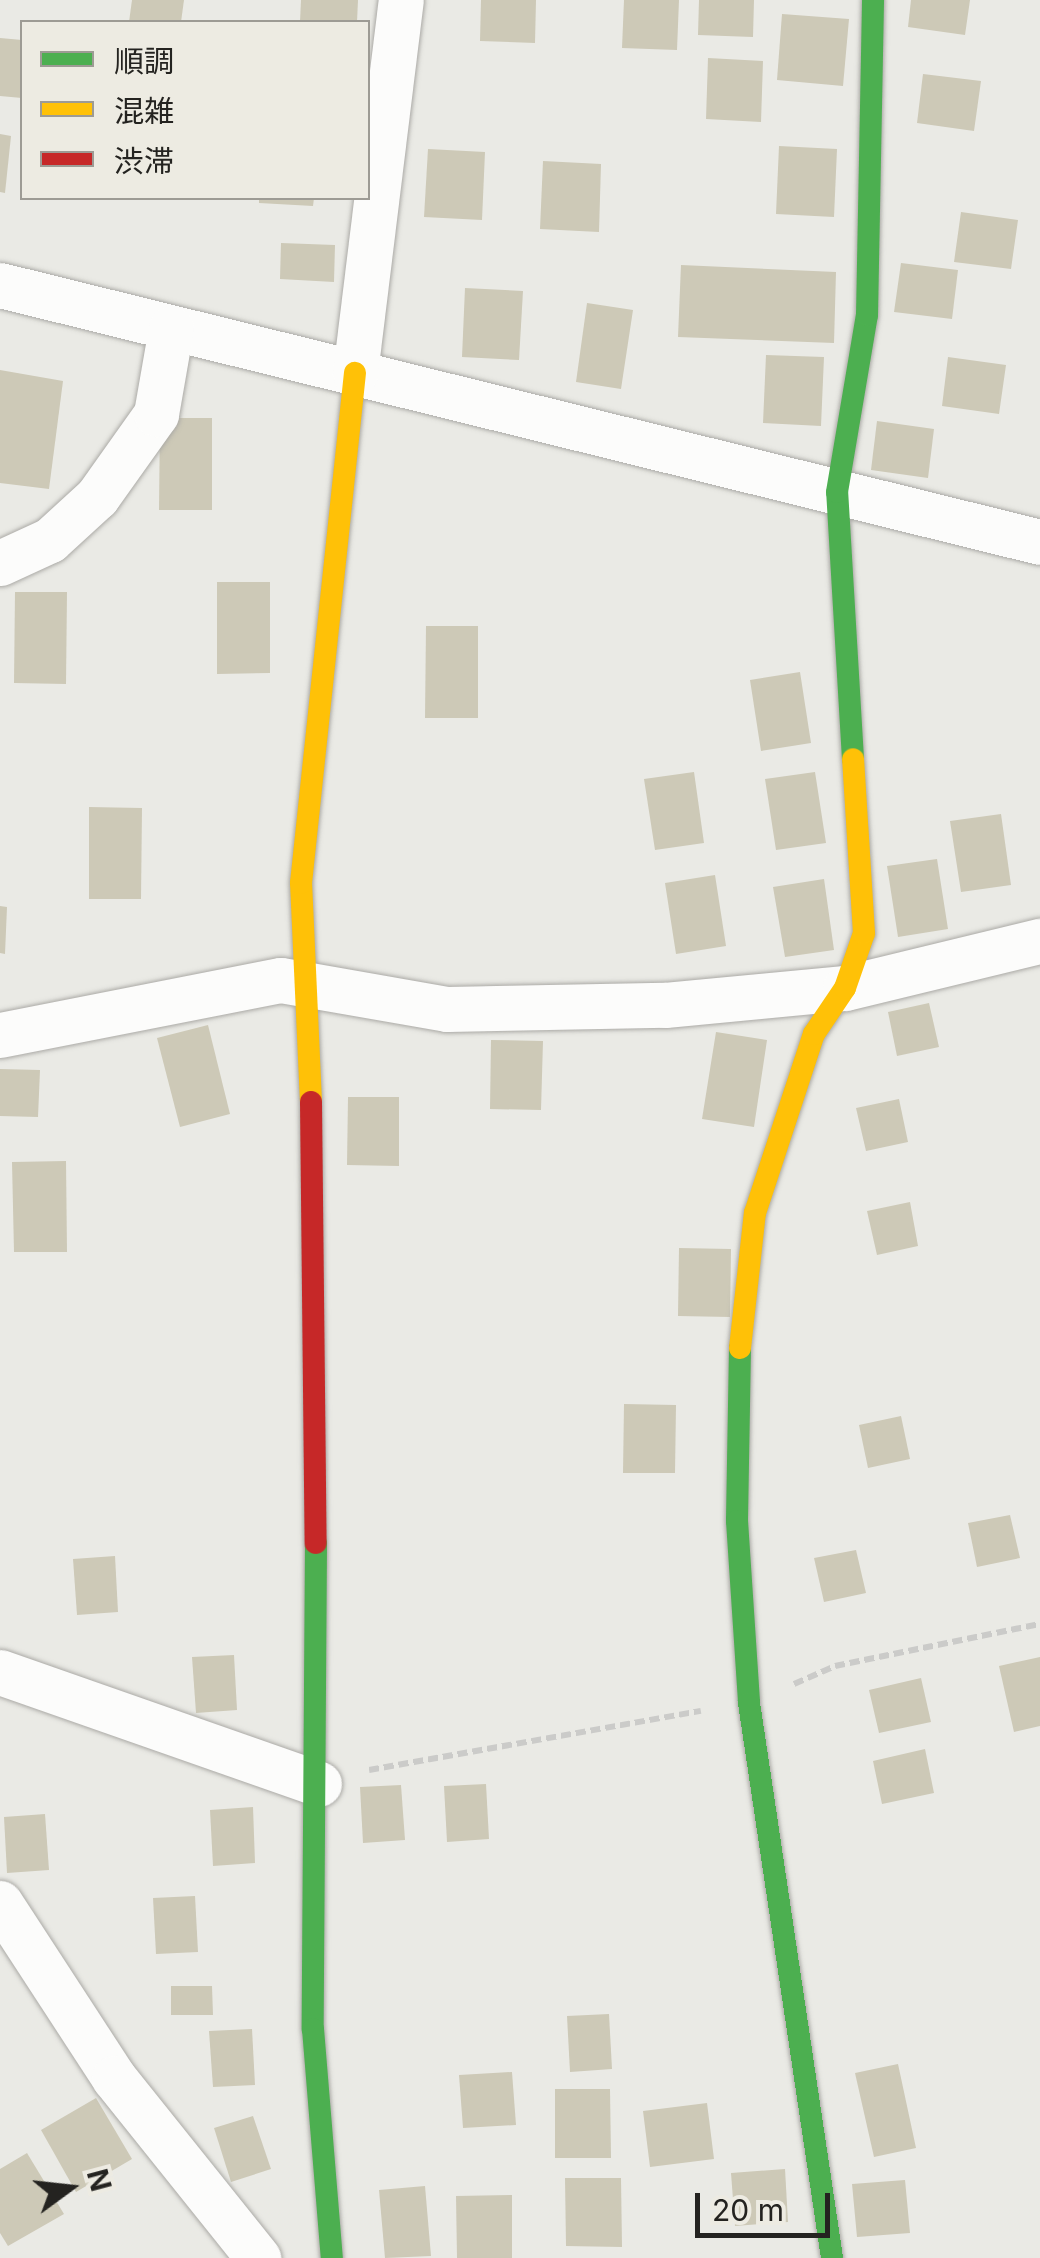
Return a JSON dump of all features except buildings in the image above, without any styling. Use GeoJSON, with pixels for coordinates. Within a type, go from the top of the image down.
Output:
{"type":"FeatureCollection","features":[{"type":"Feature","properties":{"kind":"street"},"geometry":{"type":"LineString","coordinates":[[332,2258],[313,2029],[319,1784],[310,986],[301,883],[355,373],[401,0]]}},
{"type":"Feature","properties":{"kind":"street"},"geometry":{"type":"LineString","coordinates":[[832,2258],[749,1703],[736,1521],[736,1385],[755,1213],[814,1034],[845,988],[864,933],[836,492],[867,315],[872,0]]}},
{"type":"Feature","properties":{"kind":"street"},"geometry":{"type":"LineString","coordinates":[[0,285],[1040,542]]}},
{"type":"Feature","properties":{"kind":"street"},"geometry":{"type":"LineString","coordinates":[[0,563],[50,540],[97,497],[156,414],[171,328]]}},
{"type":"Feature","properties":{"kind":"street"},"geometry":{"type":"LineString","coordinates":[[0,1035],[281,980],[447,1009],[664,1005],[845,988],[1040,941]]}},
{"type":"Feature","properties":{"kind":"street"},"geometry":{"type":"LineString","coordinates":[[0,1672],[319,1784]]}},
{"type":"Feature","properties":{"kind":"street"},"geometry":{"type":"LineString","coordinates":[[0,1903],[114,2078],[258,2258]]}},
{"type":"Feature","properties":{"kind":"path"},"geometry":{"type":"LineString","coordinates":[[319,1784],[749,1703],[835,1666],[1040,1624]]}},
{"type":"Feature","properties":{"kind":"traffic: fast"},"geometry":{"type":"LineString","coordinates":[[853,759],[837,492],[867,315],[873,0]]}},
{"type":"Feature","properties":{"kind":"traffic: fast"},"geometry":{"type":"LineString","coordinates":[[740,1348],[737,1521],[749,1703],[832,2258]]}},
{"type":"Feature","properties":{"kind":"traffic: fast"},"geometry":{"type":"LineString","coordinates":[[316,1543],[313,2029],[332,2258]]}},
{"type":"Feature","properties":{"kind":"traffic: slow"},"geometry":{"type":"LineString","coordinates":[[311,1102],[301,883],[355,373]]}},
{"type":"Feature","properties":{"kind":"traffic: slow"},"geometry":{"type":"LineString","coordinates":[[740,1348],[755,1213],[814,1034],[845,988],[864,933],[853,759]]}},
{"type":"Feature","properties":{"kind":"traffic: jam"},"geometry":{"type":"LineString","coordinates":[[311,1102],[316,1543]]}}]}
